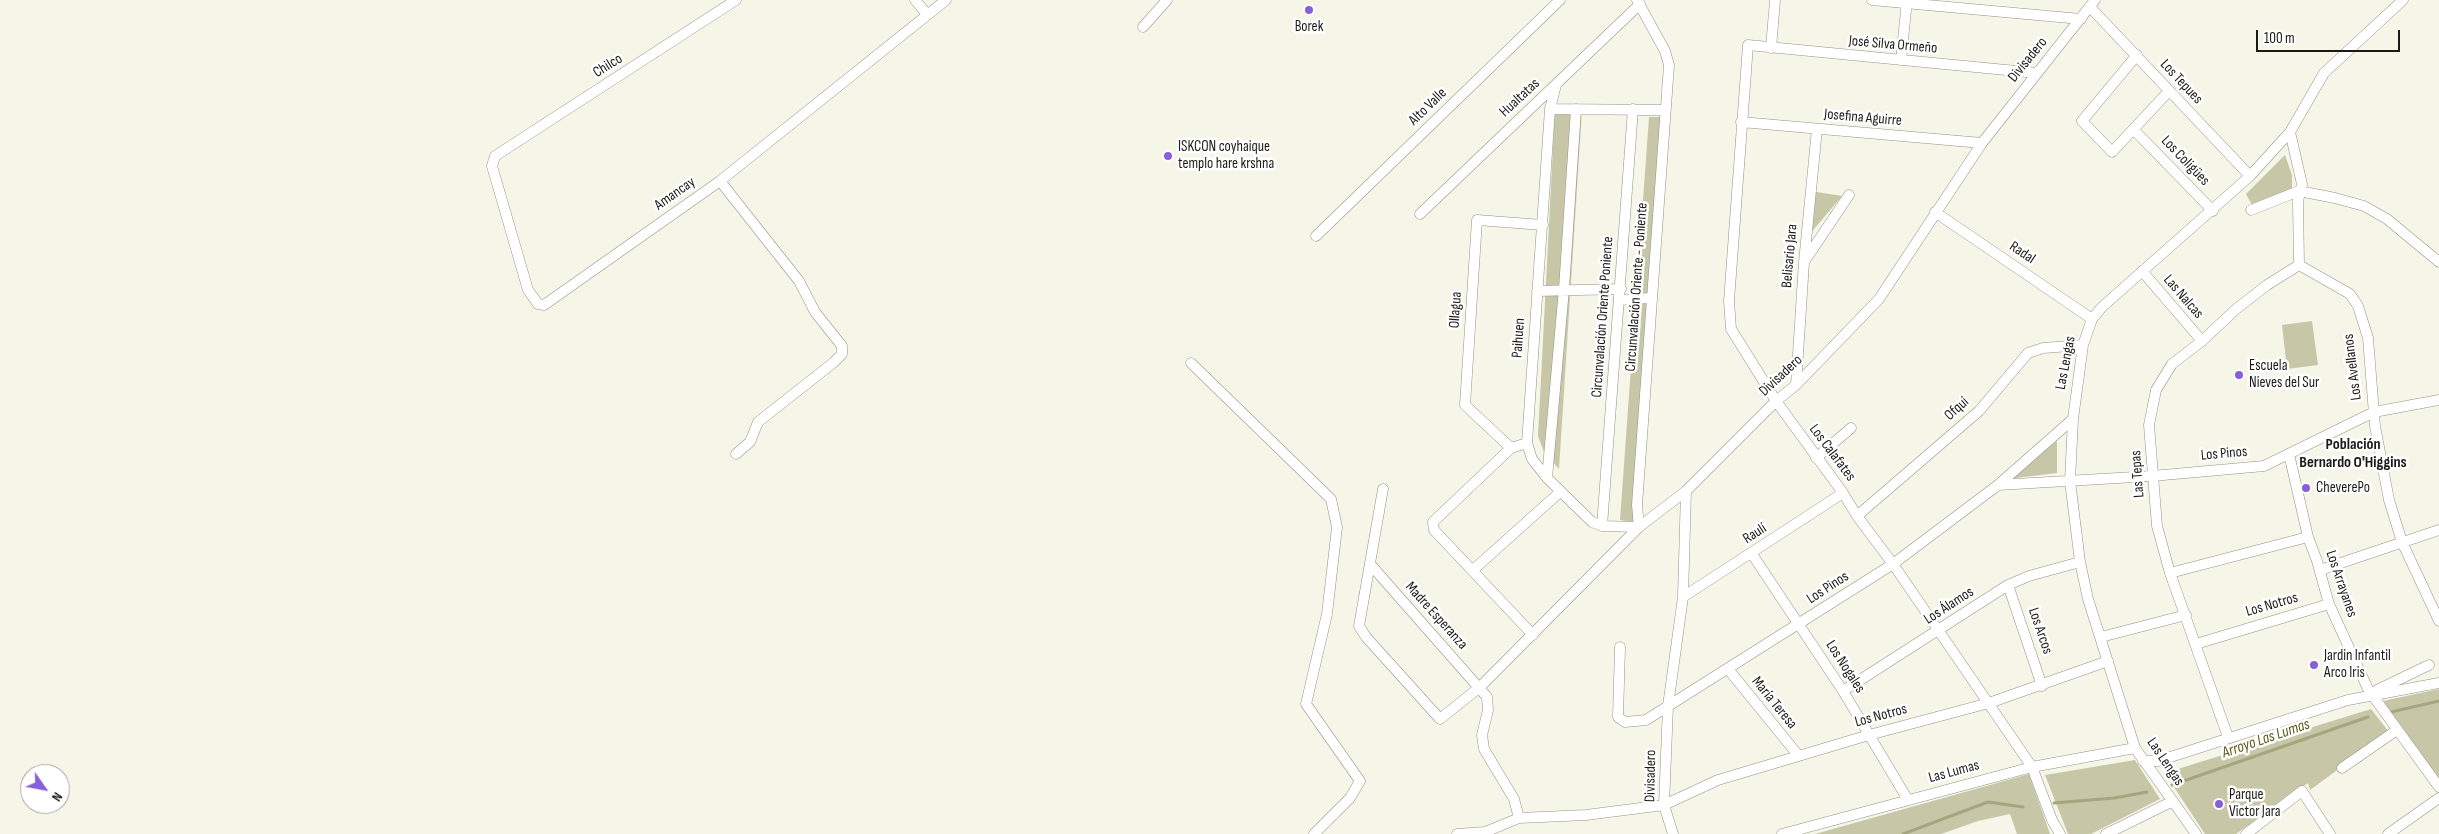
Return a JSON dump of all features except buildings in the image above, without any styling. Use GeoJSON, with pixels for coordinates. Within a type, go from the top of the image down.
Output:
{"type":"FeatureCollection","features":[{"type":"Feature","properties":{"kind":"street","name":"Chilco"},"geometry":{"type":"LineString","coordinates":[[495,156],[736,0]]}},
{"type":"Feature","properties":{"kind":"street"},"geometry":{"type":"LineString","coordinates":[[915,0],[927,14]]}},
{"type":"Feature","properties":{"kind":"street","name":"Amancay"},"geometry":{"type":"LineString","coordinates":[[495,156],[492,166],[528,290],[532,299],[544,305],[720,181],[946,0]]}},
{"type":"Feature","properties":{"kind":"street"},"geometry":{"type":"LineString","coordinates":[[1143,27],[1168,0]]}},
{"type":"Feature","properties":{"kind":"street","name":"Alto Valle"},"geometry":{"type":"LineString","coordinates":[[1316,236],[1560,0]]}},
{"type":"Feature","properties":{"kind":"street"},"geometry":{"type":"LineString","coordinates":[[1771,48],[1775,0]]}},
{"type":"Feature","properties":{"kind":"street"},"geometry":{"type":"LineString","coordinates":[[1872,0],[1907,1],[2081,20]]}},
{"type":"Feature","properties":{"kind":"street","name":"Las Lengas"},"geometry":{"type":"LineString","coordinates":[[2196,834],[2135,748],[2088,599],[2080,562],[2070,481],[2073,419],[2083,345],[2092,319],[2142,271],[2213,211],[2250,176],[2290,132],[2324,72],[2404,0]]}},
{"type":"Feature","properties":{"kind":"street"},"geometry":{"type":"LineString","coordinates":[[1901,60],[1907,1]]}},
{"type":"Feature","properties":{"kind":"street","name":"Circunvalación Oriente - Poniente"},"geometry":{"type":"LineString","coordinates":[[1639,2],[1665,51],[1669,65],[1650,298],[1637,505],[1639,527]]}},
{"type":"Feature","properties":{"kind":"street","name":"Hualtatas"},"geometry":{"type":"LineString","coordinates":[[1420,214],[1556,85],[1639,2]]}},
{"type":"Feature","properties":{"kind":"street","name":"Divisadero"},"geometry":{"type":"LineString","coordinates":[[1672,834],[1664,805],[1668,706],[1683,597],[1686,491],[1776,401],[1796,385],[1879,299],[1982,143],[2093,4]]}},
{"type":"Feature","properties":{"kind":"street","name":"Los Tepues"},"geometry":{"type":"LineString","coordinates":[[2093,4],[2169,91],[2250,176]]}},
{"type":"Feature","properties":{"kind":"street","name":"José Silva Ormeño"},"geometry":{"type":"LineString","coordinates":[[1748,45],[2036,73]]}},
{"type":"Feature","properties":{"kind":"street","name":"Los Calafates"},"geometry":{"type":"LineString","coordinates":[[1748,45],[1729,301],[1732,329],[1776,401],[1843,493],[1856,516],[1893,564],[2032,766],[2052,820],[2060,834]]}},
{"type":"Feature","properties":{"kind":"street"},"geometry":{"type":"LineString","coordinates":[[2137,55],[2082,121],[2112,152],[2169,91]]}},
{"type":"Feature","properties":{"kind":"street","name":"Paihuen"},"geometry":{"type":"LineString","coordinates":[[1556,85],[1550,109],[1527,442],[1532,459],[1547,478],[1592,522],[1602,526]]}},
{"type":"Feature","properties":{"kind":"street"},"geometry":{"type":"LineString","coordinates":[[1550,109],[1664,110]]}},
{"type":"Feature","properties":{"kind":"street"},"geometry":{"type":"LineString","coordinates":[[1547,478],[1564,289],[1576,109]]}},
{"type":"Feature","properties":{"kind":"street","name":"Circunvalación Oriente Poniente"},"geometry":{"type":"LineString","coordinates":[[1602,526],[1633,109]]}},
{"type":"Feature","properties":{"kind":"street","name":"Josefina Aguirre"},"geometry":{"type":"LineString","coordinates":[[1741,122],[1982,143]]}},
{"type":"Feature","properties":{"kind":"street","name":"Belisario Jara"},"geometry":{"type":"LineString","coordinates":[[1796,385],[1804,262],[1817,129]]}},
{"type":"Feature","properties":{"kind":"street","name":"Los Coligües"},"geometry":{"type":"LineString","coordinates":[[2136,132],[2213,211]]}},
{"type":"Feature","properties":{"kind":"street"},"geometry":{"type":"LineString","coordinates":[[2290,132],[2302,184],[2299,191],[2299,265]]}},
{"type":"Feature","properties":{"kind":"street"},"geometry":{"type":"LineString","coordinates":[[720,181],[799,281],[815,312],[842,346],[842,354],[833,363],[758,422],[750,442],[736,454]]}},
{"type":"Feature","properties":{"kind":"street"},"geometry":{"type":"LineString","coordinates":[[2251,210],[2299,191],[2364,206],[2387,219],[2439,262]]}},
{"type":"Feature","properties":{"kind":"street"},"geometry":{"type":"LineString","coordinates":[[1804,262],[1849,195]]}},
{"type":"Feature","properties":{"kind":"street","name":"Radal"},"geometry":{"type":"LineString","coordinates":[[1935,212],[2092,319]]}},
{"type":"Feature","properties":{"kind":"street","name":"Ollagua"},"geometry":{"type":"LineString","coordinates":[[1511,448],[1465,405],[1477,220],[1543,225]]}},
{"type":"Feature","properties":{"kind":"street","name":"Las Tepas"},"geometry":{"type":"LineString","coordinates":[[2228,738],[2170,573],[2157,526],[2152,476],[2150,424],[2156,390],[2172,364],[2267,285],[2299,265]]}},
{"type":"Feature","properties":{"kind":"street","name":"Los Avellanos"},"geometry":{"type":"LineString","coordinates":[[2299,265],[2350,294],[2358,306],[2368,338],[2374,412],[2384,479],[2402,542],[2439,621]]}},
{"type":"Feature","properties":{"kind":"street","name":"Las Nalcas"},"geometry":{"type":"LineString","coordinates":[[2142,271],[2202,341]]}},
{"type":"Feature","properties":{"kind":"street"},"geometry":{"type":"LineString","coordinates":[[1537,291],[1621,289]]}},
{"type":"Feature","properties":{"kind":"street"},"geometry":{"type":"LineString","coordinates":[[1620,300],[1650,298]]}},
{"type":"Feature","properties":{"kind":"street","name":"Ofqui"},"geometry":{"type":"LineString","coordinates":[[1856,516],[1979,411],[2028,352],[2043,348],[2083,345]]}},
{"type":"Feature","properties":{"kind":"street"},"geometry":{"type":"LineString","coordinates":[[1191,363],[1331,498],[1337,527],[1327,614],[1306,704],[1360,780],[1350,798],[1314,834]]}},
{"type":"Feature","properties":{"kind":"street","name":"Los Pinos"},"geometry":{"type":"LineString","coordinates":[[1998,485],[2152,476],[2264,466],[2374,412],[2439,400]]}},
{"type":"Feature","properties":{"kind":"street","name":"Los Pinos"},"geometry":{"type":"LineString","coordinates":[[1620,647],[1617,711],[1620,719],[1628,722],[1646,720],[1658,715],[1668,706],[1893,564],[1998,485],[2073,419]]}},
{"type":"Feature","properties":{"kind":"street"},"geometry":{"type":"LineString","coordinates":[[1816,458],[1851,428]]}},
{"type":"Feature","properties":{"kind":"street"},"geometry":{"type":"LineString","coordinates":[[1527,442],[1511,448],[1433,522],[1434,530],[1533,635]]}},
{"type":"Feature","properties":{"kind":"street","name":"Los Arrayanes"},"geometry":{"type":"LineString","coordinates":[[2289,454],[2308,537],[2320,570],[2329,604],[2371,692],[2439,787]]}},
{"type":"Feature","properties":{"kind":"street"},"geometry":{"type":"LineString","coordinates":[[1383,489],[1359,626],[1366,637],[1440,719],[1480,687],[1639,527],[1686,491]]}},
{"type":"Feature","properties":{"kind":"street"},"geometry":{"type":"LineString","coordinates":[[1473,570],[1560,492]]}},
{"type":"Feature","properties":{"kind":"street","name":"Raulí"},"geometry":{"type":"LineString","coordinates":[[1683,597],[1752,554],[1843,493]]}},
{"type":"Feature","properties":{"kind":"street"},"geometry":{"type":"LineString","coordinates":[[1602,526],[1639,527]]}},
{"type":"Feature","properties":{"kind":"street"},"geometry":{"type":"LineString","coordinates":[[2320,570],[2439,530]]}},
{"type":"Feature","properties":{"kind":"street"},"geometry":{"type":"LineString","coordinates":[[2170,573],[2308,537]]}},
{"type":"Feature","properties":{"kind":"street","name":"Los Nogales"},"geometry":{"type":"LineString","coordinates":[[1752,554],[1843,691],[1908,800]]}},
{"type":"Feature","properties":{"kind":"street","name":"Los Álamos"},"geometry":{"type":"LineString","coordinates":[[1843,691],[2008,585],[2029,576],[2080,562]]}},
{"type":"Feature","properties":{"kind":"street","name":"Madre Esperanza"},"geometry":{"type":"LineString","coordinates":[[1370,564],[1480,687]]}},
{"type":"Feature","properties":{"kind":"street","name":"Los Arcos"},"geometry":{"type":"LineString","coordinates":[[2008,585],[2042,686]]}},
{"type":"Feature","properties":{"kind":"street","name":"Los Notros"},"geometry":{"type":"LineString","coordinates":[[2196,644],[2329,604]]}},
{"type":"Feature","properties":{"kind":"street"},"geometry":{"type":"LineString","coordinates":[[2101,637],[2186,615]]}},
{"type":"Feature","properties":{"kind":"street","name":"Los Notros"},"geometry":{"type":"LineString","coordinates":[[1519,818],[1586,814],[1664,805],[1718,780],[1869,734],[1989,704],[2108,661]]}},
{"type":"Feature","properties":{"kind":"street"},"geometry":{"type":"LineString","coordinates":[[2143,761],[2158,761],[2379,690],[2430,665]]}},
{"type":"Feature","properties":{"kind":"street","name":"María Teresa"},"geometry":{"type":"LineString","coordinates":[[1728,669],[1798,755]]}},
{"type":"Feature","properties":{"kind":"street"},"geometry":{"type":"LineString","coordinates":[[2371,692],[2439,683]]}},
{"type":"Feature","properties":{"kind":"street"},"geometry":{"type":"LineString","coordinates":[[1457,834],[1506,830],[1519,818],[1514,799],[1484,749],[1482,728],[1488,705],[1487,698],[1480,687]]}},
{"type":"Feature","properties":{"kind":"street"},"geometry":{"type":"LineString","coordinates":[[2342,768],[2397,730]]}},
{"type":"Feature","properties":{"kind":"street","name":"Las Lumas"},"geometry":{"type":"LineString","coordinates":[[1782,834],[2032,766],[2135,748]]}},
{"type":"Feature","properties":{"kind":"street"},"geometry":{"type":"LineString","coordinates":[[2246,834],[2302,791],[2330,834]]}},
{"type":"Feature","properties":{"kind":"street"},"geometry":{"type":"LineString","coordinates":[[2388,834],[2439,798]]}},
{"type":"Feature","properties":{"kind":"street"},"geometry":{"type":"LineString","coordinates":[[2106,834],[2173,801]]}},
{"type":"Feature","properties":{"kind":"green space"},"geometry":{"type":"Polygon","coordinates":[[[1555,109],[1582,110],[1559,469],[1544,452],[1538,436],[1555,109]]]}},
{"type":"Feature","properties":{"kind":"green space"},"geometry":{"type":"Polygon","coordinates":[[[1649,117],[1667,117],[1637,523],[1620,520],[1649,117]]]}},
{"type":"Feature","properties":{"kind":"green space"},"geometry":{"type":"Polygon","coordinates":[[[2285,155],[2292,175],[2292,190],[2252,205],[2246,194],[2285,155]]]}},
{"type":"Feature","properties":{"kind":"green space"},"geometry":{"type":"Polygon","coordinates":[[[1810,191],[1842,196],[1804,241],[1810,191]]]}},
{"type":"Feature","properties":{"kind":"green space"},"geometry":{"type":"Polygon","coordinates":[[[2312,321],[2318,365],[2287,369],[2282,325],[2312,321]]]}},
{"type":"Feature","properties":{"kind":"green space"},"geometry":{"type":"Polygon","coordinates":[[[2057,441],[2057,473],[2008,479],[2057,441]]]}},
{"type":"Feature","properties":{"kind":"green space"},"geometry":{"type":"Polygon","coordinates":[[[2439,689],[2439,779],[2383,701],[2439,689]]]}},
{"type":"Feature","properties":{"kind":"green space","name":"Parque Victor Jara"},"geometry":{"type":"Polygon","coordinates":[[[2371,709],[2389,732],[2310,790],[2308,783],[2236,834],[2205,834],[2166,775],[2168,772],[2371,709]]]}},
{"type":"Feature","properties":{"kind":"green space"},"geometry":{"type":"Polygon","coordinates":[[[2135,760],[2160,799],[2091,834],[2068,834],[2045,775],[2135,760]]]}},
{"type":"Feature","properties":{"kind":"green space"},"geometry":{"type":"Polygon","coordinates":[[[2029,774],[2050,834],[2017,834],[2010,814],[1978,821],[1941,834],[1815,834],[2029,774]]]}},
{"type":"Feature","properties":{"kind":"waterway"},"geometry":{"type":"LineString","coordinates":[[2391,712],[2439,701]]}},
{"type":"Feature","properties":{"kind":"waterway","name":"Arroyo Las Lumas"},"geometry":{"type":"LineString","coordinates":[[2172,785],[2368,717]]}},
{"type":"Feature","properties":{"kind":"waterway"},"geometry":{"type":"LineString","coordinates":[[2054,803],[2114,798],[2147,792]]}},
{"type":"Feature","properties":{"kind":"waterway"},"geometry":{"type":"LineString","coordinates":[[1903,834],[1988,802],[2023,807]]}},
{"type":"Feature","properties":{"kind":"place","name":"Borek"},"geometry":{"type":"Point","coordinates":[1309,10]}},
{"type":"Feature","properties":{"kind":"place","name":"ISKCON coyhaique templo hare krshna"},"geometry":{"type":"Point","coordinates":[1168,156]}},
{"type":"Feature","properties":{"kind":"place","name":"Escuela Nieves del Sur"},"geometry":{"type":"Point","coordinates":[2239,375]}},
{"type":"Feature","properties":{"kind":"place","name":"CheverePo"},"geometry":{"type":"Point","coordinates":[2306,488]}},
{"type":"Feature","properties":{"kind":"place","name":"Jardin Infantil Arco Iris"},"geometry":{"type":"Point","coordinates":[2314,665]}},
{"type":"Feature","properties":{"kind":"place","name":"Parque Victor Jara"},"geometry":{"type":"Point","coordinates":[2219,804]}},
{"type":"Feature","properties":{"kind":"district","name":"Población Bernardo O'Higgins"},"geometry":{"type":"Point","coordinates":[2353,454]}}]}
